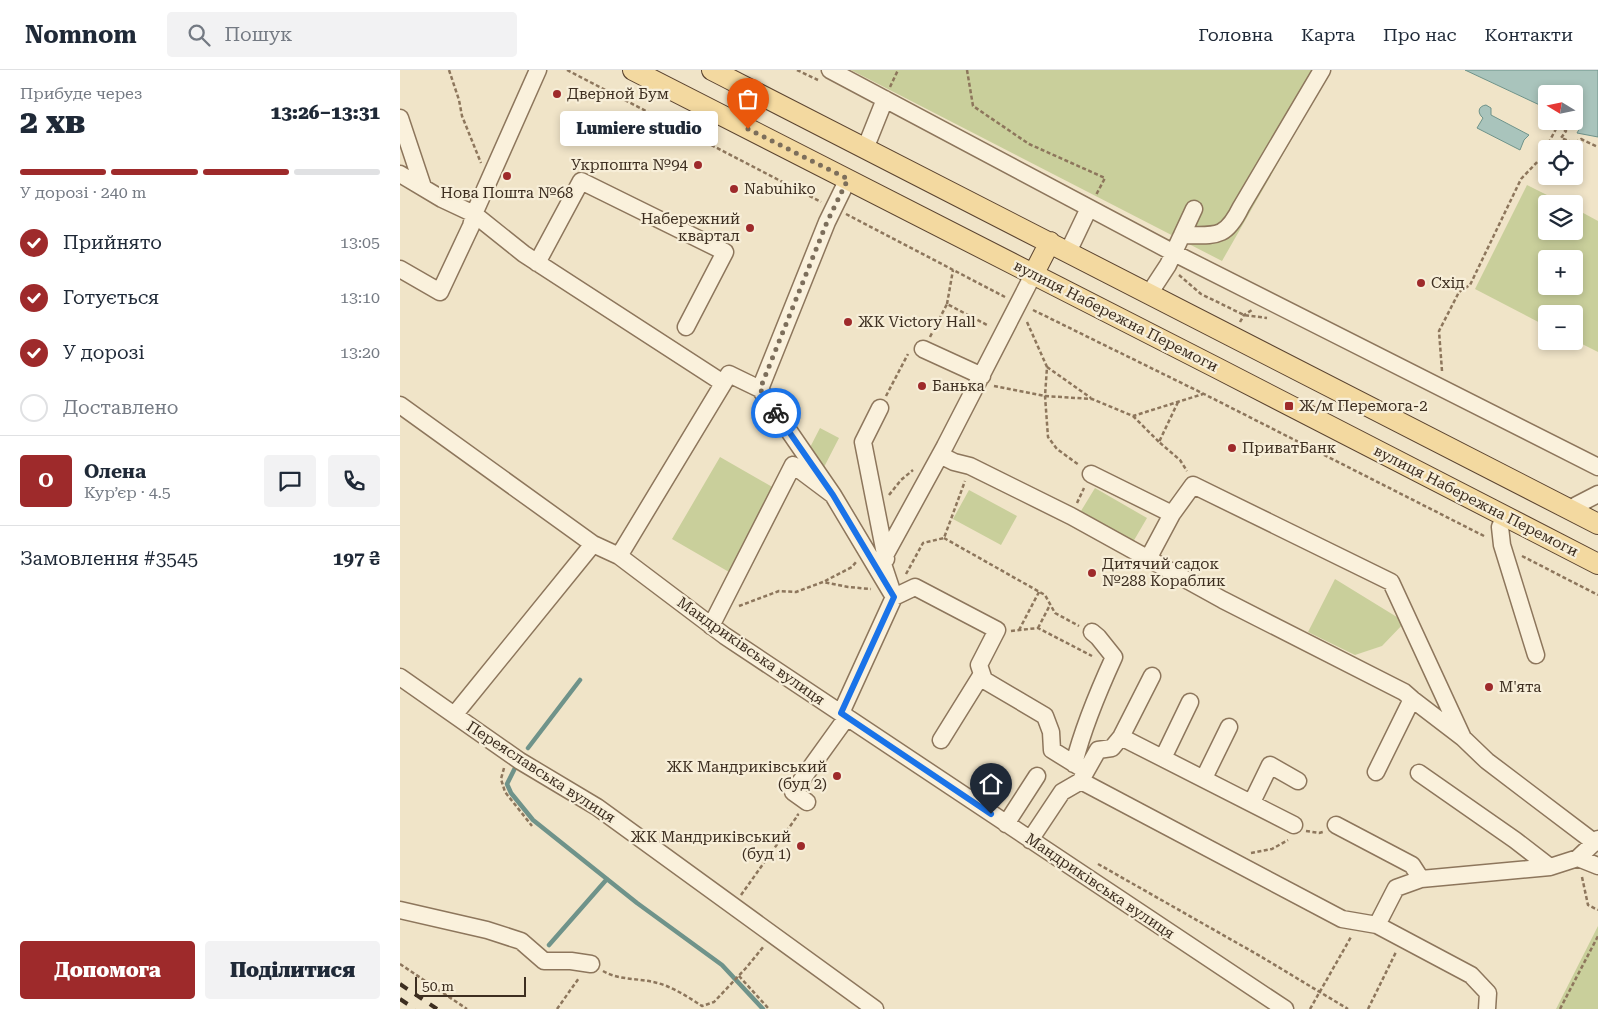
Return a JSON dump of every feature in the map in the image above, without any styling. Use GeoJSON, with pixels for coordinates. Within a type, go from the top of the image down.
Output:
{"type":"FeatureCollection","features":[{"type":"Feature","properties":{"kind":"main road","name":"вулиця Набережна Перемоги"},"geometry":{"type":"LineString","coordinates":[[633,70],[1598,564]]}},
{"type":"Feature","properties":{"kind":"main road"},"geometry":{"type":"LineString","coordinates":[[712,70],[1598,524]]}},
{"type":"Feature","properties":{"kind":"main road"},"geometry":{"type":"LineString","coordinates":[[1033,275],[1050,242]]}},
{"type":"Feature","properties":{"kind":"street"},"geometry":{"type":"LineString","coordinates":[[400,269],[440,292],[471,226],[488,180],[538,70]]}},
{"type":"Feature","properties":{"kind":"street"},"geometry":{"type":"LineString","coordinates":[[830,70],[1174,253],[1598,467]]}},
{"type":"Feature","properties":{"kind":"street"},"geometry":{"type":"LineString","coordinates":[[1182,235],[1218,235],[1233,223],[1322,70]]}},
{"type":"Feature","properties":{"kind":"street"},"geometry":{"type":"LineString","coordinates":[[865,149],[885,100]]}},
{"type":"Feature","properties":{"kind":"street"},"geometry":{"type":"LineString","coordinates":[[400,118],[423,186]]}},
{"type":"Feature","properties":{"kind":"street"},"geometry":{"type":"LineString","coordinates":[[400,174],[442,199],[474,214],[538,263],[723,383]]}},
{"type":"Feature","properties":{"kind":"street"},"geometry":{"type":"LineString","coordinates":[[760,389],[833,208],[848,179]]}},
{"type":"Feature","properties":{"kind":"street"},"geometry":{"type":"LineString","coordinates":[[538,263],[581,181],[725,252],[686,327]]}},
{"type":"Feature","properties":{"kind":"street"},"geometry":{"type":"LineString","coordinates":[[1068,252],[1089,208]]}},
{"type":"Feature","properties":{"kind":"street"},"geometry":{"type":"LineString","coordinates":[[1149,294],[1168,265],[1194,209]]}},
{"type":"Feature","properties":{"kind":"street"},"geometry":{"type":"LineString","coordinates":[[894,597],[882,562],[940,455],[988,381],[1018,305],[1033,275]]}},
{"type":"Feature","properties":{"kind":"street"},"geometry":{"type":"LineString","coordinates":[[923,349],[988,381]]}},
{"type":"Feature","properties":{"kind":"street"},"geometry":{"type":"LineString","coordinates":[[619,556],[729,374],[760,389],[833,495]]}},
{"type":"Feature","properties":{"kind":"street","name":"Мандриківська вулиця"},"geometry":{"type":"LineString","coordinates":[[400,405],[593,544],[619,556],[714,620],[844,715],[1284,1009]]}},
{"type":"Feature","properties":{"kind":"street"},"geometry":{"type":"LineString","coordinates":[[807,802],[793,792],[844,715],[894,597],[863,442],[880,408]]}},
{"type":"Feature","properties":{"kind":"street"},"geometry":{"type":"LineString","coordinates":[[940,455],[954,462],[970,466],[1071,516],[1223,600],[1404,692],[1463,738],[1487,761],[1596,841],[1578,858],[1550,867],[1421,879],[1396,888],[1377,925]]}},
{"type":"Feature","properties":{"kind":"street"},"geometry":{"type":"LineString","coordinates":[[714,620],[793,465],[824,480],[894,597]]}},
{"type":"Feature","properties":{"kind":"street"},"geometry":{"type":"LineString","coordinates":[[1091,474],[1172,514]]}},
{"type":"Feature","properties":{"kind":"street"},"geometry":{"type":"LineString","coordinates":[[1148,559],[1172,514],[1194,485],[1391,582],[1463,738]]}},
{"type":"Feature","properties":{"kind":"street"},"geometry":{"type":"LineString","coordinates":[[1569,509],[1598,494]]}},
{"type":"Feature","properties":{"kind":"street"},"geometry":{"type":"LineString","coordinates":[[1505,516],[1500,527],[1502,545],[1536,655]]}},
{"type":"Feature","properties":{"kind":"street"},"geometry":{"type":"LineString","coordinates":[[454,714],[593,544]]}},
{"type":"Feature","properties":{"kind":"street"},"geometry":{"type":"LineString","coordinates":[[894,597],[916,587],[997,630],[979,665],[984,680],[1045,716],[1051,732],[1052,750],[1080,772],[1228,859],[1342,918],[1377,925],[1471,975],[1488,994],[1486,1009]]}},
{"type":"Feature","properties":{"kind":"street"},"geometry":{"type":"LineString","coordinates":[[1080,772],[1079,742],[1114,657],[1092,632]]}},
{"type":"Feature","properties":{"kind":"street"},"geometry":{"type":"LineString","coordinates":[[941,740],[982,674]]}},
{"type":"Feature","properties":{"kind":"street"},"geometry":{"type":"LineString","coordinates":[[1030,840],[1062,792],[1098,750],[1112,748],[1121,737],[1152,676]]}},
{"type":"Feature","properties":{"kind":"street","name":"Переяславська вулиця"},"geometry":{"type":"LineString","coordinates":[[400,677],[507,751],[597,807],[875,1009]]}},
{"type":"Feature","properties":{"kind":"street"},"geometry":{"type":"LineString","coordinates":[[1376,772],[1412,699]]}},
{"type":"Feature","properties":{"kind":"street"},"geometry":{"type":"LineString","coordinates":[[1163,758],[1190,702]]}},
{"type":"Feature","properties":{"kind":"street"},"geometry":{"type":"LineString","coordinates":[[1204,778],[1229,727]]}},
{"type":"Feature","properties":{"kind":"street"},"geometry":{"type":"LineString","coordinates":[[1121,737],[1252,802],[1291,832]]}},
{"type":"Feature","properties":{"kind":"street"},"geometry":{"type":"LineString","coordinates":[[1252,802],[1270,765],[1298,781]]}},
{"type":"Feature","properties":{"kind":"street"},"geometry":{"type":"LineString","coordinates":[[1419,773],[1516,840],[1550,867]]}},
{"type":"Feature","properties":{"kind":"street"},"geometry":{"type":"LineString","coordinates":[[1006,824],[1036,776]]}},
{"type":"Feature","properties":{"kind":"street"},"geometry":{"type":"LineString","coordinates":[[1336,825],[1412,865],[1421,879]]}},
{"type":"Feature","properties":{"kind":"street"},"geometry":{"type":"LineString","coordinates":[[1578,858],[1598,866]]}},
{"type":"Feature","properties":{"kind":"street"},"geometry":{"type":"LineString","coordinates":[[400,910],[487,930],[521,941],[544,962],[571,961],[591,964]]}},
{"type":"Feature","properties":{"kind":"path"},"geometry":{"type":"LineString","coordinates":[[449,70],[462,116],[488,180]]}},
{"type":"Feature","properties":{"kind":"path"},"geometry":{"type":"LineString","coordinates":[[567,70],[1018,305],[1204,394],[1598,595]]}},
{"type":"Feature","properties":{"kind":"path"},"geometry":{"type":"LineString","coordinates":[[967,70],[973,106],[1029,144],[1105,178]]}},
{"type":"Feature","properties":{"kind":"path"},"geometry":{"type":"LineString","coordinates":[[1444,390],[1439,331],[1459,292],[1470,285],[1521,179],[1540,160],[1557,127],[1566,131],[1562,138],[1575,143],[1581,139],[1598,146]]}},
{"type":"Feature","properties":{"kind":"path"},"geometry":{"type":"LineString","coordinates":[[946,304],[953,270]]}},
{"type":"Feature","properties":{"kind":"path"},"geometry":{"type":"LineString","coordinates":[[1018,305],[1047,367],[1045,396],[1048,436],[1057,449],[1091,474],[1071,516]]}},
{"type":"Feature","properties":{"kind":"path"},"geometry":{"type":"LineString","coordinates":[[1047,367],[1092,399],[1132,416],[1180,460],[1194,485]]}},
{"type":"Feature","properties":{"kind":"path"},"geometry":{"type":"LineString","coordinates":[[988,381],[1045,396],[1092,399]]}},
{"type":"Feature","properties":{"kind":"path"},"geometry":{"type":"LineString","coordinates":[[1132,416],[1204,394]]}},
{"type":"Feature","properties":{"kind":"path"},"geometry":{"type":"LineString","coordinates":[[1159,442],[1178,402]]}},
{"type":"Feature","properties":{"kind":"path"},"geometry":{"type":"LineString","coordinates":[[944,538],[970,466]]}},
{"type":"Feature","properties":{"kind":"path"},"geometry":{"type":"LineString","coordinates":[[880,495],[889,495],[901,480],[915,469]]}},
{"type":"Feature","properties":{"kind":"path"},"geometry":{"type":"LineString","coordinates":[[714,620],[779,591],[796,592],[823,582],[873,589],[894,597],[923,543],[944,538],[1045,595],[1055,613],[1092,632]]}},
{"type":"Feature","properties":{"kind":"path"},"geometry":{"type":"LineString","coordinates":[[1019,630],[1039,592]]}},
{"type":"Feature","properties":{"kind":"path"},"geometry":{"type":"LineString","coordinates":[[1038,628],[1050,604]]}},
{"type":"Feature","properties":{"kind":"path"},"geometry":{"type":"LineString","coordinates":[[997,630],[1038,628],[1111,665]]}},
{"type":"Feature","properties":{"kind":"path"},"geometry":{"type":"LineString","coordinates":[[507,751],[501,779],[505,792],[532,826]]}},
{"type":"Feature","properties":{"kind":"path"},"geometry":{"type":"LineString","coordinates":[[1228,859],[1272,849],[1291,832],[1304,830],[1319,834],[1336,825]]}},
{"type":"Feature","properties":{"kind":"path"},"geometry":{"type":"LineString","coordinates":[[1578,858],[1588,905],[1598,910]]}},
{"type":"Feature","properties":{"kind":"path"},"geometry":{"type":"LineString","coordinates":[[1092,861],[1348,1009]]}},
{"type":"Feature","properties":{"kind":"path"},"geometry":{"type":"LineString","coordinates":[[1310,1009],[1359,922]]}},
{"type":"Feature","properties":{"kind":"path"},"geometry":{"type":"LineString","coordinates":[[591,964],[608,974],[627,979],[655,982],[688,997],[702,1006],[714,1002],[739,976],[773,935]]}},
{"type":"Feature","properties":{"kind":"path"},"geometry":{"type":"LineString","coordinates":[[1560,1009],[1598,936]]}},
{"type":"Feature","properties":{"kind":"path"},"geometry":{"type":"LineString","coordinates":[[1368,1009],[1403,938]]}},
{"type":"Feature","properties":{"kind":"path"},"geometry":{"type":"LineString","coordinates":[[400,964],[467,1009]]}},
{"type":"Feature","properties":{"kind":"path"},"geometry":{"type":"LineString","coordinates":[[739,976],[770,1009]]}},
{"type":"Feature","properties":{"kind":"path"},"geometry":{"type":"LineString","coordinates":[[556,1009],[576,982]]}},
{"type":"Feature","properties":{"kind":"green space"},"geometry":{"type":"Polygon","coordinates":[[[851,70],[1331,70],[1222,261],[851,70]]]}},
{"type":"Feature","properties":{"kind":"green space"},"geometry":{"type":"Polygon","coordinates":[[[1527,185],[1547,195],[1538,195],[1538,240],[1583,240],[1583,213],[1598,221],[1598,352],[1583,344],[1583,305],[1538,305],[1538,322],[1475,289],[1527,185]]]}},
{"type":"Feature","properties":{"kind":"green space"},"geometry":{"type":"Polygon","coordinates":[[[820,428],[839,438],[822,471],[803,461],[820,428]]]}},
{"type":"Feature","properties":{"kind":"green space"},"geometry":{"type":"Polygon","coordinates":[[[720,457],[774,488],[729,572],[672,539],[720,457]]]}},
{"type":"Feature","properties":{"kind":"green space"},"geometry":{"type":"Polygon","coordinates":[[[1095,488],[1147,518],[1133,542],[1081,511],[1095,488]]]}},
{"type":"Feature","properties":{"kind":"green space"},"geometry":{"type":"Polygon","coordinates":[[[969,490],[1017,516],[1001,545],[953,519],[969,490]]]}},
{"type":"Feature","properties":{"kind":"green space"},"geometry":{"type":"Polygon","coordinates":[[[1335,579],[1405,622],[1382,646],[1355,655],[1308,632],[1335,579]]]}},
{"type":"Feature","properties":{"kind":"green space"},"geometry":{"type":"Polygon","coordinates":[[[1598,926],[1598,1009],[1556,1009],[1598,926]]]}},
{"type":"Feature","properties":{"kind":"water"},"geometry":{"type":"Polygon","coordinates":[[[1465,70],[1598,70],[1598,137],[1577,133],[1579,130],[1583,130],[1583,85],[1538,85],[1538,104],[1465,70]]]}},
{"type":"Feature","properties":{"kind":"water"},"geometry":{"type":"Polygon","coordinates":[[[1486,105],[1491,108],[1491,115],[1529,135],[1524,140],[1520,150],[1477,128],[1483,118],[1479,110],[1486,105]]]}},
{"type":"Feature","properties":{"kind":"waterway"},"geometry":{"type":"LineString","coordinates":[[528,748],[580,680]]}},
{"type":"Feature","properties":{"kind":"waterway"},"geometry":{"type":"LineString","coordinates":[[515,768],[507,784],[511,793],[533,820],[637,903],[722,965],[763,1009]]}},
{"type":"Feature","properties":{"kind":"waterway"},"geometry":{"type":"LineString","coordinates":[[549,945],[607,879]]}},
{"type":"Feature","properties":{"kind":"railway"},"geometry":{"type":"LineString","coordinates":[[400,984],[437,1009]]}},
{"type":"Feature","properties":{"kind":"railway"},"geometry":{"type":"LineString","coordinates":[[400,999],[415,1009]]}},
{"type":"Feature","properties":{"kind":"way so far"},"geometry":{"type":"LineString","coordinates":[[748,129],[848,179],[827,222],[760,389],[776,413]]}},
{"type":"Feature","properties":{"kind":"place","name":"Дверной Бум"},"geometry":{"type":"Point","coordinates":[557,94]}},
{"type":"Feature","properties":{"kind":"place","name":"Lumiere studio"},"geometry":{"type":"Point","coordinates":[748,129]}},
{"type":"Feature","properties":{"kind":"place","name":"Укрпошта №94"},"geometry":{"type":"Point","coordinates":[698,165]}},
{"type":"Feature","properties":{"kind":"place","name":"Нова Пошта №68"},"geometry":{"type":"Point","coordinates":[507,176]}},
{"type":"Feature","properties":{"kind":"place","name":"Nabuhiko"},"geometry":{"type":"Point","coordinates":[734,189]}},
{"type":"Feature","properties":{"kind":"place","name":"Набережний квартал"},"geometry":{"type":"Point","coordinates":[750,228]}},
{"type":"Feature","properties":{"kind":"place","name":"Схід"},"geometry":{"type":"Point","coordinates":[1421,283]}},
{"type":"Feature","properties":{"kind":"place","name":"ЖК Victory Hall"},"geometry":{"type":"Point","coordinates":[848,322]}},
{"type":"Feature","properties":{"kind":"place","name":"Банька"},"geometry":{"type":"Point","coordinates":[922,386]}},
{"type":"Feature","properties":{"kind":"place","name":"Ж/м Перемога-2"},"geometry":{"type":"Point","coordinates":[1289,406]}},
{"type":"Feature","properties":{"kind":"place","name":"ПриватБанк"},"geometry":{"type":"Point","coordinates":[1232,448]}},
{"type":"Feature","properties":{"kind":"place","name":"Дитячий садок №288 Кораблик"},"geometry":{"type":"Point","coordinates":[1092,573]}},
{"type":"Feature","properties":{"kind":"place","name":"М'ята"},"geometry":{"type":"Point","coordinates":[1489,687]}},
{"type":"Feature","properties":{"kind":"place","name":"ЖК Мандриківський (буд 2)"},"geometry":{"type":"Point","coordinates":[837,776]}},
{"type":"Feature","properties":{"kind":"place","name":"ЖК Мандриківський (буд 1)"},"geometry":{"type":"Point","coordinates":[801,846]}},
{"type":"Feature","properties":{"kind":"route"},"geometry":{"type":"LineString","coordinates":[[776,413],[833,495],[894,597],[841,713],[991,814]]}}]}
